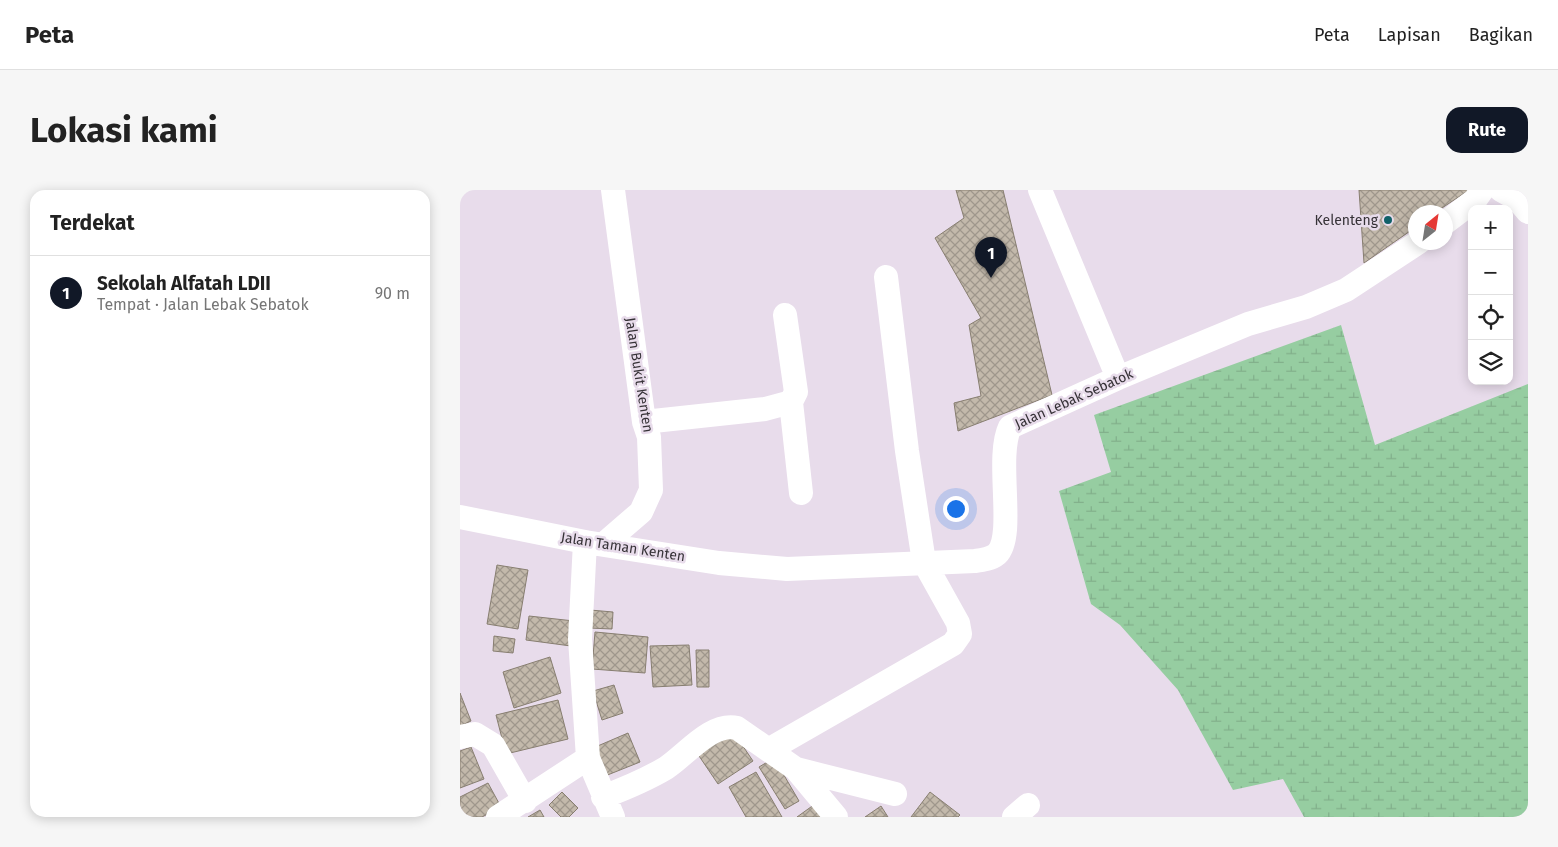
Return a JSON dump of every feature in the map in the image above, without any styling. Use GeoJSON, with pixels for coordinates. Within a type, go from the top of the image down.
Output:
{"type":"FeatureCollection","features":[{"type":"Feature","properties":{"kind":"street","name":"Jalan Bukit Kenten"},"geometry":{"type":"LineString","coordinates":[[595,542],[635,519],[650,496],[651,490],[649,437],[644,422],[613,190]]}},
{"type":"Feature","properties":{"kind":"street"},"geometry":{"type":"LineString","coordinates":[[1040,190],[1118,378]]}},
{"type":"Feature","properties":{"kind":"street"},"geometry":{"type":"LineString","coordinates":[[1453,217],[1475,200],[1482,190]]}},
{"type":"Feature","properties":{"kind":"street"},"geometry":{"type":"LineString","coordinates":[[1501,190],[1517,199],[1528,212]]}},
{"type":"Feature","properties":{"kind":"street","name":"Jalan Lebak Sebatok"},"geometry":{"type":"LineString","coordinates":[[787,569],[975,561],[993,557],[1001,549],[1005,534],[1003,492],[1005,443],[1010,427],[1118,378],[1248,324],[1306,307],[1346,290],[1408,249]]}},
{"type":"Feature","properties":{"kind":"street"},"geometry":{"type":"LineString","coordinates":[[770,750],[957,641],[960,630],[958,623],[924,562],[907,451],[886,277]]}},
{"type":"Feature","properties":{"kind":"street"},"geometry":{"type":"LineString","coordinates":[[785,315],[796,392],[790,402],[801,493]]}},
{"type":"Feature","properties":{"kind":"street"},"geometry":{"type":"LineString","coordinates":[[644,422],[765,409],[790,402]]}},
{"type":"Feature","properties":{"kind":"street","name":"Jalan Taman Kenten"},"geometry":{"type":"LineString","coordinates":[[460,517],[720,563],[787,569]]}},
{"type":"Feature","properties":{"kind":"street"},"geometry":{"type":"LineString","coordinates":[[595,542],[580,639],[588,758],[608,807],[629,787],[665,768],[714,732],[726,726],[737,728],[796,769],[836,817]]}},
{"type":"Feature","properties":{"kind":"street"},"geometry":{"type":"LineString","coordinates":[[460,737],[476,734],[492,745],[525,801]]}},
{"type":"Feature","properties":{"kind":"street"},"geometry":{"type":"LineString","coordinates":[[498,817],[588,758]]}},
{"type":"Feature","properties":{"kind":"street"},"geometry":{"type":"LineString","coordinates":[[796,769],[895,794]]}},
{"type":"Feature","properties":{"kind":"green space"},"geometry":{"type":"Polygon","coordinates":[[[1341,325],[1375,445],[1528,384],[1528,817],[1304,817],[1283,779],[1233,790],[1178,690],[1120,625],[1091,604],[1059,491],[1111,472],[1094,415],[1341,325]]]}},
{"type":"Feature","properties":{"kind":"building"},"geometry":{"type":"Polygon","coordinates":[[[956,190],[1003,190],[1052,395],[958,431],[954,403],[981,396],[969,325],[981,318],[935,238],[964,218],[956,190]]]}},
{"type":"Feature","properties":{"kind":"building","name":"Kelenteng"},"geometry":{"type":"Polygon","coordinates":[[[1359,190],[1469,190],[1446,205],[1408,205],[1408,233],[1364,263],[1359,190]]]}},
{"type":"Feature","properties":{"kind":"building"},"geometry":{"type":"Polygon","coordinates":[[[497,565],[528,570],[518,629],[487,624],[497,565]]]}},
{"type":"Feature","properties":{"kind":"building"},"geometry":{"type":"Polygon","coordinates":[[[590,610],[613,612],[612,629],[589,628],[590,610]]]}},
{"type":"Feature","properties":{"kind":"building"},"geometry":{"type":"Polygon","coordinates":[[[529,616],[574,621],[571,646],[526,640],[529,616]]]}},
{"type":"Feature","properties":{"kind":"building"},"geometry":{"type":"Polygon","coordinates":[[[595,632],[648,637],[645,673],[592,669],[595,632]]]}},
{"type":"Feature","properties":{"kind":"building"},"geometry":{"type":"Polygon","coordinates":[[[494,636],[515,639],[513,653],[493,651],[494,636]]]}},
{"type":"Feature","properties":{"kind":"building"},"geometry":{"type":"Polygon","coordinates":[[[689,645],[692,685],[653,687],[650,646],[689,645]]]}},
{"type":"Feature","properties":{"kind":"building"},"geometry":{"type":"Polygon","coordinates":[[[696,650],[709,650],[709,687],[697,687],[696,650]]]}},
{"type":"Feature","properties":{"kind":"building"},"geometry":{"type":"Polygon","coordinates":[[[550,657],[561,693],[514,708],[503,672],[550,657]]]}},
{"type":"Feature","properties":{"kind":"building"},"geometry":{"type":"Polygon","coordinates":[[[614,685],[623,713],[602,720],[593,691],[614,685]]]}},
{"type":"Feature","properties":{"kind":"building"},"geometry":{"type":"Polygon","coordinates":[[[460,693],[471,721],[460,726],[460,693]]]}},
{"type":"Feature","properties":{"kind":"building"},"geometry":{"type":"Polygon","coordinates":[[[558,700],[568,739],[506,754],[496,715],[558,700]]]}},
{"type":"Feature","properties":{"kind":"building"},"geometry":{"type":"Polygon","coordinates":[[[732,730],[753,761],[718,784],[697,753],[732,730]]]}},
{"type":"Feature","properties":{"kind":"building"},"geometry":{"type":"Polygon","coordinates":[[[628,733],[640,762],[605,776],[593,748],[628,733]]]}},
{"type":"Feature","properties":{"kind":"building"},"geometry":{"type":"Polygon","coordinates":[[[471,747],[484,779],[460,788],[460,751],[471,747]]]}},
{"type":"Feature","properties":{"kind":"building"},"geometry":{"type":"Polygon","coordinates":[[[774,758],[799,801],[785,809],[759,767],[774,758]]]}},
{"type":"Feature","properties":{"kind":"building"},"geometry":{"type":"Polygon","coordinates":[[[756,772],[782,817],[746,817],[729,787],[756,772]]]}},
{"type":"Feature","properties":{"kind":"building"},"geometry":{"type":"Polygon","coordinates":[[[488,783],[501,807],[482,817],[460,817],[460,797],[488,783]]]}},
{"type":"Feature","properties":{"kind":"building"},"geometry":{"type":"Polygon","coordinates":[[[562,792],[578,808],[569,817],[561,817],[549,805],[562,792]]]}},
{"type":"Feature","properties":{"kind":"building"},"geometry":{"type":"Polygon","coordinates":[[[930,792],[960,815],[958,817],[911,817],[930,792]]]}},
{"type":"Feature","properties":{"kind":"building"},"geometry":{"type":"Polygon","coordinates":[[[815,804],[825,817],[797,817],[815,804]]]}},
{"type":"Feature","properties":{"kind":"building"},"geometry":{"type":"Polygon","coordinates":[[[881,806],[888,817],[865,817],[881,806]]]}},
{"type":"Feature","properties":{"kind":"building"},"geometry":{"type":"Polygon","coordinates":[[[540,810],[544,817],[528,817],[540,810]]]}},
{"type":"Feature","properties":{"kind":"place","name":"Kelenteng"},"geometry":{"type":"Point","coordinates":[1388,220]}},
{"type":"Feature","properties":{"kind":"place","name":"Sekolah Alfatah LDII"},"geometry":{"type":"Point","coordinates":[991,278]}}]}
